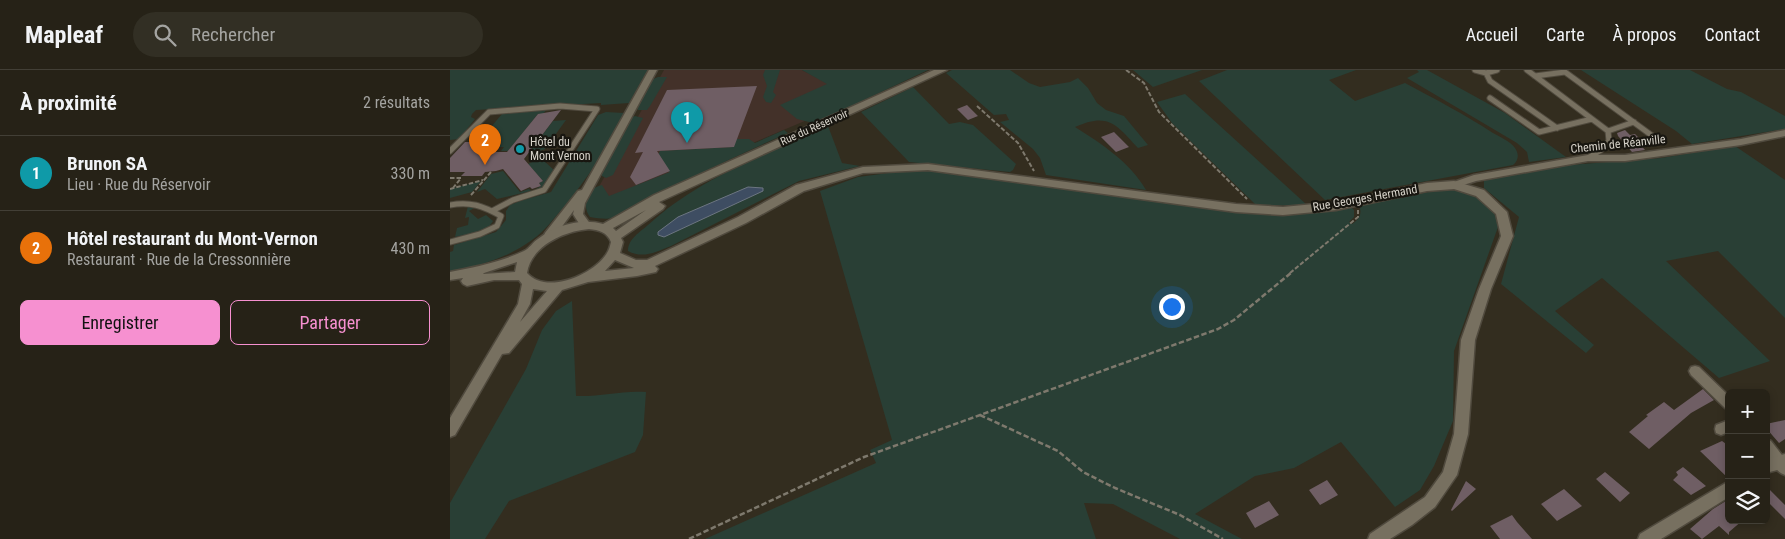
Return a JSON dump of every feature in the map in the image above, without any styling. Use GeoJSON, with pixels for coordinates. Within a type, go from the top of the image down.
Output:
{"type":"FeatureCollection","features":[{"type":"Feature","properties":{"kind":"street"},"geometry":{"type":"LineString","coordinates":[[586,225],[578,214],[580,203],[653,70]]}},
{"type":"Feature","properties":{"kind":"street","name":"Rue du Réservoir"},"geometry":{"type":"LineString","coordinates":[[605,228],[658,198],[942,70]]}},
{"type":"Feature","properties":{"kind":"street","name":"Chemin de Réanville"},"geometry":{"type":"LineString","coordinates":[[1454,185],[1474,178],[1588,158],[1625,158],[1742,142],[1785,132]]}},
{"type":"Feature","properties":{"kind":"street","name":"Rue Georges Hermand"},"geometry":{"type":"LineString","coordinates":[[583,279],[636,273],[658,268],[695,249],[800,188],[863,170],[928,167],[1283,211],[1336,206],[1427,187],[1454,185],[1480,193],[1502,212],[1507,236],[1485,289],[1468,340],[1461,434],[1450,475],[1430,502],[1376,539]]}},
{"type":"Feature","properties":{"kind":"street"},"geometry":{"type":"LineString","coordinates":[[450,276],[480,270],[526,255],[548,236],[575,199],[589,185]]}},
{"type":"Feature","properties":{"kind":"street","name":"Rue du Réservoir"},"geometry":{"type":"LineString","coordinates":[[616,237],[687,185]]}},
{"type":"Feature","properties":{"kind":"street","name":"Rue Georges Hermand"},"geometry":{"type":"LineString","coordinates":[[613,256],[635,264],[648,264],[742,220]]}},
{"type":"Feature","properties":{"kind":"street"},"geometry":{"type":"LineString","coordinates":[[450,285],[494,276],[525,280],[539,287],[558,287],[583,279],[600,270],[613,256],[617,242],[616,237],[605,228],[586,225],[569,228],[548,236]]}},
{"type":"Feature","properties":{"kind":"street"},"geometry":{"type":"LineString","coordinates":[[450,431],[524,304],[525,280],[520,270],[526,255]]}},
{"type":"Feature","properties":{"kind":"street"},"geometry":{"type":"LineString","coordinates":[[480,378],[558,287]]}},
{"type":"Feature","properties":{"kind":"street"},"geometry":{"type":"LineString","coordinates":[[1695,372],[1725,400]]}},
{"type":"Feature","properties":{"kind":"street"},"geometry":{"type":"LineString","coordinates":[[1770,451],[1779,465]]}},
{"type":"Feature","properties":{"kind":"street"},"geometry":{"type":"LineString","coordinates":[[1646,539],[1725,491]]}},
{"type":"Feature","properties":{"kind":"lane"},"geometry":{"type":"LineString","coordinates":[[1475,70],[1486,73],[1496,70]]}},
{"type":"Feature","properties":{"kind":"lane"},"geometry":{"type":"LineString","coordinates":[[1527,70],[1608,131],[1609,141],[1601,150],[1588,158]]}},
{"type":"Feature","properties":{"kind":"lane"},"geometry":{"type":"LineString","coordinates":[[1534,76],[1564,72],[1658,140]]}},
{"type":"Feature","properties":{"kind":"lane"},"geometry":{"type":"LineString","coordinates":[[1486,73],[1490,80],[1557,128]]}},
{"type":"Feature","properties":{"kind":"lane"},"geometry":{"type":"LineString","coordinates":[[1490,98],[1539,132],[1592,118]]}},
{"type":"Feature","properties":{"kind":"lane"},"geometry":{"type":"LineString","coordinates":[[450,151],[488,112],[560,106],[597,109],[544,190],[513,200],[492,211]]}},
{"type":"Feature","properties":{"kind":"lane"},"geometry":{"type":"LineString","coordinates":[[1608,131],[1634,122]]}},
{"type":"Feature","properties":{"kind":"lane"},"geometry":{"type":"LineString","coordinates":[[450,206],[463,202],[478,204],[501,216],[497,226],[480,234],[450,242]]}},
{"type":"Feature","properties":{"kind":"path"},"geometry":{"type":"LineString","coordinates":[[1126,70],[1150,90],[1159,112],[1256,209]]}},
{"type":"Feature","properties":{"kind":"path"},"geometry":{"type":"LineString","coordinates":[[977,106],[1023,147],[1035,175],[1043,182]]}},
{"type":"Feature","properties":{"kind":"path"},"geometry":{"type":"LineString","coordinates":[[463,202],[491,172]]}},
{"type":"Feature","properties":{"kind":"path"},"geometry":{"type":"LineString","coordinates":[[450,178],[461,178],[452,188]]}},
{"type":"Feature","properties":{"kind":"path"},"geometry":{"type":"LineString","coordinates":[[452,188],[484,180]]}},
{"type":"Feature","properties":{"kind":"path"},"geometry":{"type":"LineString","coordinates":[[689,539],[864,457],[1218,329],[1234,320],[1358,217],[1358,209],[1354,202]]}},
{"type":"Feature","properties":{"kind":"path"},"geometry":{"type":"LineString","coordinates":[[980,415],[1058,451],[1083,472],[1180,516],[1223,539]]}},
{"type":"Feature","properties":{"kind":"shaded area"},"geometry":{"type":"Polygon","coordinates":[[[664,70],[802,70],[857,99],[617,200],[596,192],[664,70]]]}},
{"type":"Feature","properties":{"kind":"green space"},"geometry":{"type":"Polygon","coordinates":[[[450,70],[648,70],[629,103],[476,110],[471,117],[475,119],[459,139],[450,140],[450,70]]]}},
{"type":"Feature","properties":{"kind":"green space"},"geometry":{"type":"Polygon","coordinates":[[[765,70],[780,70],[773,92],[776,95],[771,103],[766,102],[763,97],[767,86],[763,75],[765,70]]]}},
{"type":"Feature","properties":{"kind":"green space"},"geometry":{"type":"Polygon","coordinates":[[[802,70],[928,70],[862,101],[864,103],[813,123],[797,119],[780,105],[827,84],[802,70]]]}},
{"type":"Feature","properties":{"kind":"green space"},"geometry":{"type":"Polygon","coordinates":[[[952,70],[1010,70],[1029,83],[1040,87],[1070,82],[1078,78],[1088,88],[1097,103],[1106,110],[1124,116],[1148,145],[1138,148],[1124,132],[1111,123],[1104,121],[1086,123],[1075,127],[1124,162],[1146,190],[1046,175],[1040,158],[1033,149],[1000,122],[1009,120],[1006,114],[994,115],[946,73],[952,70]]]}},
{"type":"Feature","properties":{"kind":"green space"},"geometry":{"type":"Polygon","coordinates":[[[1133,70],[1202,70],[1153,87],[1133,70]]]}},
{"type":"Feature","properties":{"kind":"green space"},"geometry":{"type":"Polygon","coordinates":[[[1227,70],[1356,70],[1329,80],[1355,101],[1405,83],[1508,141],[1516,150],[1517,159],[1513,165],[1325,200],[1199,81],[1227,70]]]}},
{"type":"Feature","properties":{"kind":"green space"},"geometry":{"type":"Polygon","coordinates":[[[1417,70],[1427,70],[1505,113],[1566,157],[1529,162],[1527,152],[1517,143],[1407,78],[1419,72],[1417,70]]]}},
{"type":"Feature","properties":{"kind":"green space"},"geometry":{"type":"Polygon","coordinates":[[[1581,70],[1690,70],[1727,89],[1741,92],[1785,116],[1785,129],[1692,144],[1676,131],[1581,70]]]}},
{"type":"Feature","properties":{"kind":"green space"},"geometry":{"type":"Polygon","coordinates":[[[658,77],[667,77],[647,110],[638,110],[636,107],[651,80],[658,77]]]}},
{"type":"Feature","properties":{"kind":"green space"},"geometry":{"type":"Polygon","coordinates":[[[913,87],[949,124],[960,122],[973,125],[1016,164],[1013,170],[1010,172],[909,162],[861,112],[913,87]]]}},
{"type":"Feature","properties":{"kind":"green space"},"geometry":{"type":"Polygon","coordinates":[[[1185,94],[1307,205],[1262,206],[1255,204],[1172,123],[1157,102],[1185,94]]]}},
{"type":"Feature","properties":{"kind":"green space"},"geometry":{"type":"Polygon","coordinates":[[[547,109],[543,114],[538,114],[508,151],[501,151],[504,147],[479,147],[491,135],[485,134],[502,114],[547,109]]]}},
{"type":"Feature","properties":{"kind":"green space"},"geometry":{"type":"Polygon","coordinates":[[[606,112],[624,113],[612,138],[597,162],[573,196],[545,229],[513,252],[483,264],[450,271],[450,252],[453,251],[454,245],[496,232],[506,220],[506,211],[510,205],[551,192],[598,115],[606,112]]]}},
{"type":"Feature","properties":{"kind":"green space"},"geometry":{"type":"Polygon","coordinates":[[[635,116],[643,118],[613,175],[606,178],[602,176],[601,173],[631,118],[635,116]]]}},
{"type":"Feature","properties":{"kind":"green space"},"geometry":{"type":"Polygon","coordinates":[[[566,120],[545,149],[530,151],[553,121],[566,120]]]}},
{"type":"Feature","properties":{"kind":"green space"},"geometry":{"type":"Polygon","coordinates":[[[828,126],[842,163],[860,166],[799,181],[671,246],[650,254],[644,255],[628,251],[632,239],[638,233],[668,208],[711,180],[757,157],[828,126]]]}},
{"type":"Feature","properties":{"kind":"green space"},"geometry":{"type":"Polygon","coordinates":[[[784,130],[788,133],[655,196],[624,215],[603,219],[590,217],[587,213],[587,198],[597,186],[602,185],[609,196],[670,172],[652,168],[660,151],[733,147],[736,139],[749,139],[755,143],[784,130]]]}},
{"type":"Feature","properties":{"kind":"green space"},"geometry":{"type":"Polygon","coordinates":[[[1735,146],[1785,180],[1785,318],[1718,251],[1666,261],[1770,361],[1719,378],[1602,278],[1555,311],[1594,345],[1586,353],[1501,284],[1519,217],[1484,188],[1484,180],[1556,166],[1661,158],[1735,146]]]}},
{"type":"Feature","properties":{"kind":"green space"},"geometry":{"type":"Polygon","coordinates":[[[542,159],[555,171],[543,188],[533,191],[541,186],[539,183],[543,181],[528,164],[542,159]]]}},
{"type":"Feature","properties":{"kind":"green space"},"geometry":{"type":"Polygon","coordinates":[[[919,169],[1248,212],[1297,215],[1351,207],[1354,210],[1354,217],[1349,222],[1352,224],[1359,216],[1359,206],[1444,189],[1470,195],[1486,204],[1492,210],[1498,227],[1454,351],[1453,421],[1434,466],[1420,490],[1395,507],[1341,442],[1294,468],[1255,476],[1195,514],[1242,539],[1180,539],[1113,504],[1084,503],[1096,539],[705,539],[876,463],[870,450],[892,440],[820,191],[858,177],[919,169]]]}},
{"type":"Feature","properties":{"kind":"green space"},"geometry":{"type":"Polygon","coordinates":[[[503,171],[520,192],[529,189],[531,191],[497,199],[485,189],[477,192],[491,174],[503,171]]]}},
{"type":"Feature","properties":{"kind":"green space"},"geometry":{"type":"Polygon","coordinates":[[[481,181],[472,192],[450,198],[450,189],[481,181]]]}},
{"type":"Feature","properties":{"kind":"green space"},"geometry":{"type":"Polygon","coordinates":[[[468,206],[476,207],[469,211],[478,219],[486,215],[493,221],[482,231],[455,237],[457,228],[468,225],[469,217],[465,218],[468,206]]]}},
{"type":"Feature","properties":{"kind":"green space"},"geometry":{"type":"Polygon","coordinates":[[[572,301],[576,396],[646,392],[643,435],[635,452],[509,501],[485,539],[450,539],[450,503],[526,369],[542,330],[556,311],[572,301]]]}},
{"type":"Feature","properties":{"kind":"water"},"geometry":{"type":"Polygon","coordinates":[[[748,187],[763,188],[763,191],[664,237],[658,235],[658,232],[678,217],[748,187]]]}},
{"type":"Feature","properties":{"kind":"building"},"geometry":{"type":"Polygon","coordinates":[[[757,86],[734,147],[657,151],[670,171],[636,185],[630,177],[643,152],[635,153],[667,90],[757,86]]]}},
{"type":"Feature","properties":{"kind":"building"},"geometry":{"type":"Polygon","coordinates":[[[967,105],[978,116],[968,120],[957,109],[967,105]]]}},
{"type":"Feature","properties":{"kind":"building","name":"Hôtel du Mont Vernon"},"geometry":{"type":"Polygon","coordinates":[[[561,110],[524,159],[543,181],[539,183],[541,186],[532,189],[530,187],[521,191],[503,169],[485,172],[482,176],[461,176],[465,172],[450,172],[450,158],[465,142],[484,142],[475,152],[507,152],[538,114],[561,110]]]}},
{"type":"Feature","properties":{"kind":"building"},"geometry":{"type":"Polygon","coordinates":[[[1625,130],[1630,135],[1635,134],[1645,144],[1640,144],[1645,150],[1632,152],[1617,133],[1625,130]]]}},
{"type":"Feature","properties":{"kind":"building"},"geometry":{"type":"Polygon","coordinates":[[[1114,132],[1129,147],[1116,152],[1101,137],[1114,132]]]}},
{"type":"Feature","properties":{"kind":"building"},"geometry":{"type":"Polygon","coordinates":[[[1703,389],[1714,400],[1691,413],[1649,449],[1629,432],[1648,416],[1646,415],[1664,402],[1674,410],[1703,389]]]}},
{"type":"Feature","properties":{"kind":"building"},"geometry":{"type":"Polygon","coordinates":[[[1785,420],[1785,439],[1779,443],[1770,433],[1770,423],[1785,420]]]}},
{"type":"Feature","properties":{"kind":"building"},"geometry":{"type":"Polygon","coordinates":[[[1722,441],[1725,443],[1725,475],[1700,451],[1722,441]]]}},
{"type":"Feature","properties":{"kind":"building"},"geometry":{"type":"Polygon","coordinates":[[[1683,467],[1706,486],[1691,495],[1673,480],[1678,475],[1676,472],[1683,467]]]}},
{"type":"Feature","properties":{"kind":"building"},"geometry":{"type":"Polygon","coordinates":[[[1605,472],[1630,493],[1620,502],[1596,479],[1605,472]]]}},
{"type":"Feature","properties":{"kind":"building"},"geometry":{"type":"Polygon","coordinates":[[[1327,480],[1338,495],[1320,505],[1309,490],[1327,480]]]}},
{"type":"Feature","properties":{"kind":"building"},"geometry":{"type":"Polygon","coordinates":[[[1466,481],[1476,489],[1452,511],[1451,510],[1466,481]]]}},
{"type":"Feature","properties":{"kind":"building"},"geometry":{"type":"Polygon","coordinates":[[[1564,489],[1582,506],[1557,521],[1541,504],[1564,489]]]}},
{"type":"Feature","properties":{"kind":"building"},"geometry":{"type":"Polygon","coordinates":[[[1770,490],[1785,505],[1785,519],[1770,504],[1770,490]]]}},
{"type":"Feature","properties":{"kind":"building"},"geometry":{"type":"Polygon","coordinates":[[[1269,501],[1279,515],[1255,528],[1246,513],[1269,501]]]}},
{"type":"Feature","properties":{"kind":"building"},"geometry":{"type":"Polygon","coordinates":[[[1725,502],[1725,524],[1738,524],[1729,532],[1729,535],[1719,526],[1702,539],[1690,529],[1713,509],[1725,502]]]}},
{"type":"Feature","properties":{"kind":"building"},"geometry":{"type":"Polygon","coordinates":[[[1512,515],[1532,539],[1500,539],[1490,526],[1512,515]]]}},
{"type":"Feature","properties":{"kind":"place","name":"Brunon SA"},"geometry":{"type":"Point","coordinates":[687,143]}},
{"type":"Feature","properties":{"kind":"place","name":"Hôtel du Mont Vernon"},"geometry":{"type":"Point","coordinates":[520,149]}},
{"type":"Feature","properties":{"kind":"place","name":"Hôtel restaurant du Mont-Vernon"},"geometry":{"type":"Point","coordinates":[485,165]}}]}
